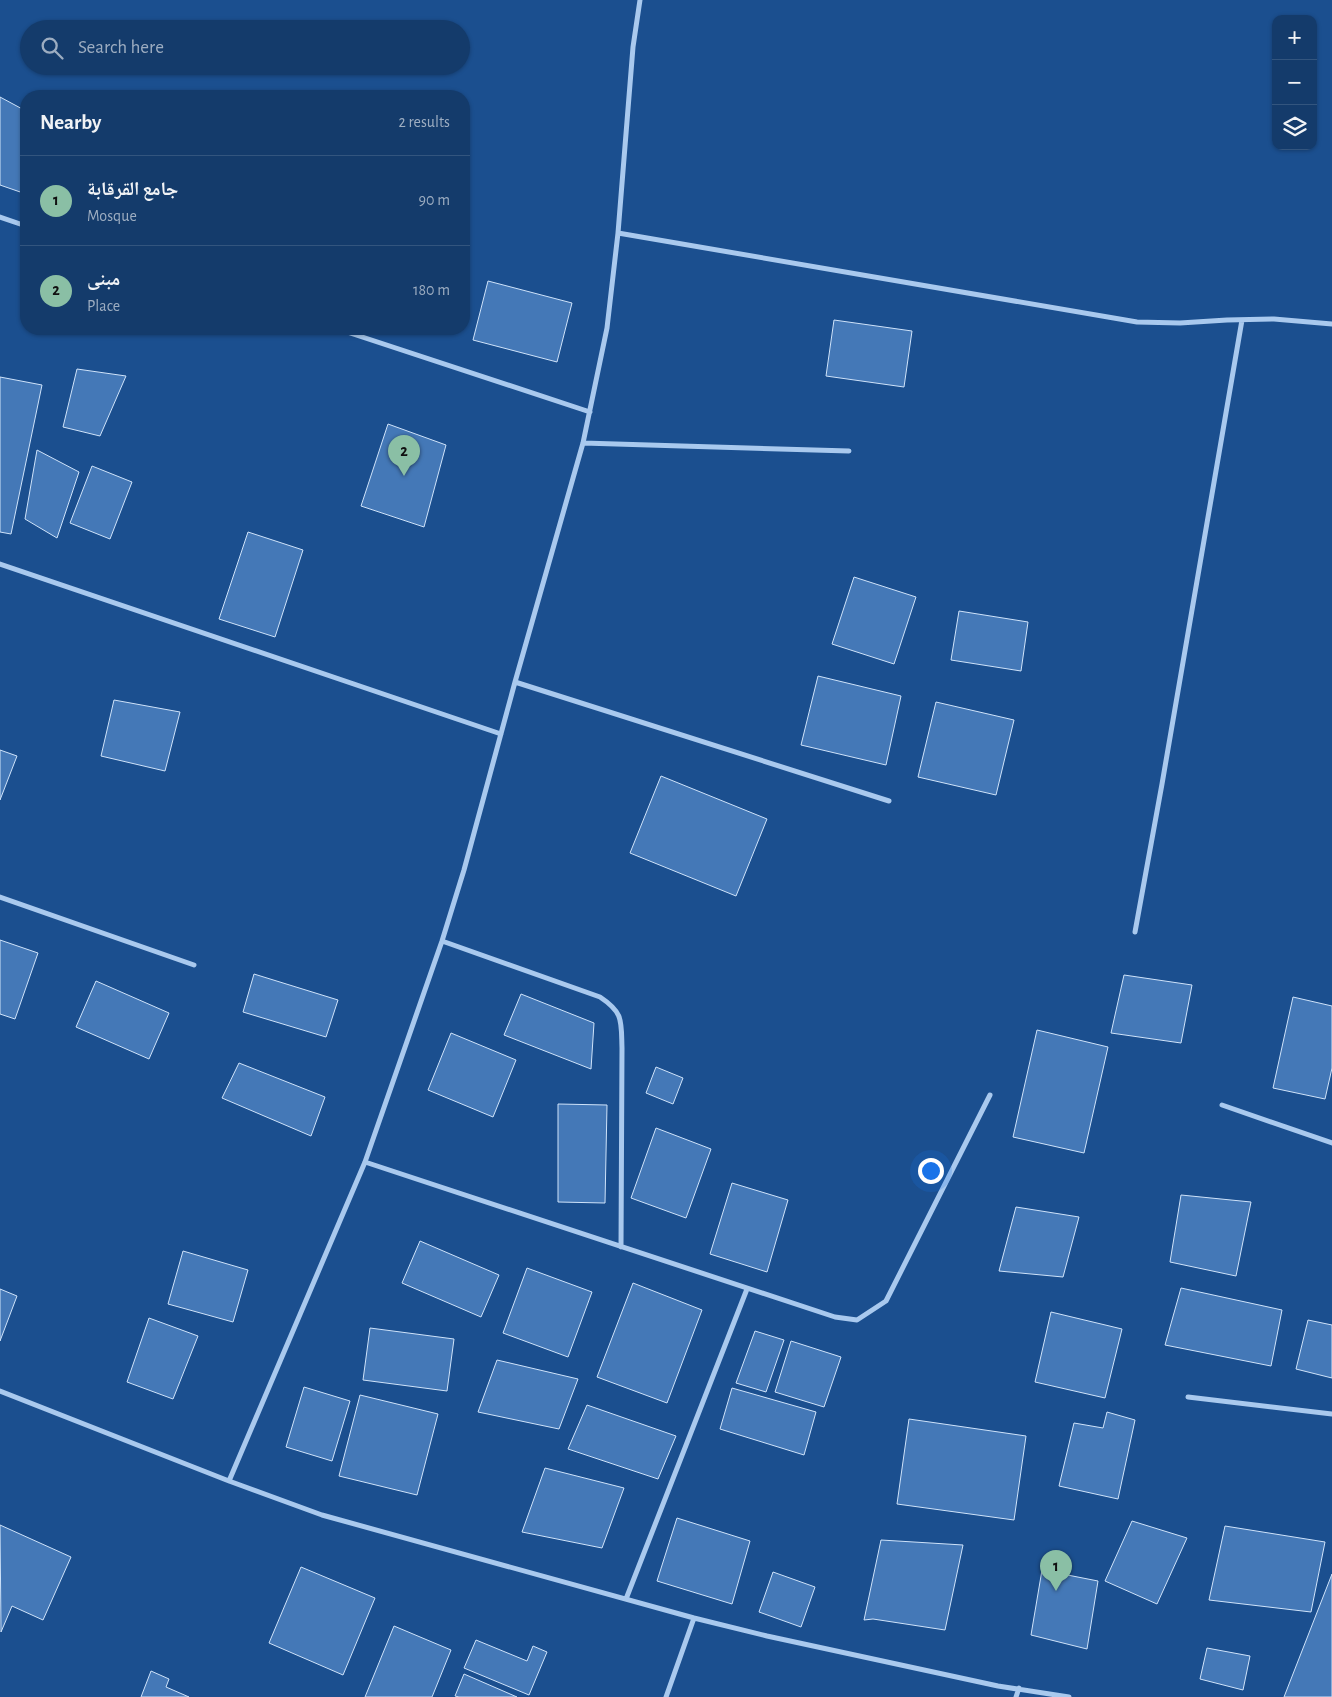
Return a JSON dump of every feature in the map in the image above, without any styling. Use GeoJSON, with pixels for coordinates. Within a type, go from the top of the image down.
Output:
{"type":"FeatureCollection","features":[{"type":"Feature","properties":{"kind":"street"},"geometry":{"type":"LineString","coordinates":[[229,1480],[365,1162],[442,940],[464,870],[583,443],[607,328],[618,233],[633,48],[640,0]]}},
{"type":"Feature","properties":{"kind":"street"},"geometry":{"type":"LineString","coordinates":[[0,217],[20,224]]}},
{"type":"Feature","properties":{"kind":"street"},"geometry":{"type":"LineString","coordinates":[[618,233],[1137,322],[1180,323],[1274,319],[1332,324]]}},
{"type":"Feature","properties":{"kind":"street"},"geometry":{"type":"LineString","coordinates":[[1135,932],[1242,320]]}},
{"type":"Feature","properties":{"kind":"street"},"geometry":{"type":"LineString","coordinates":[[356,335],[590,412]]}},
{"type":"Feature","properties":{"kind":"street"},"geometry":{"type":"LineString","coordinates":[[583,443],[849,450]]}},
{"type":"Feature","properties":{"kind":"street"},"geometry":{"type":"LineString","coordinates":[[0,564],[501,734]]}},
{"type":"Feature","properties":{"kind":"street"},"geometry":{"type":"LineString","coordinates":[[515,682],[889,801]]}},
{"type":"Feature","properties":{"kind":"street"},"geometry":{"type":"LineString","coordinates":[[0,897],[194,965]]}},
{"type":"Feature","properties":{"kind":"street"},"geometry":{"type":"LineString","coordinates":[[442,940],[600,997],[618,1011],[622,1029],[621,1247]]}},
{"type":"Feature","properties":{"kind":"street"},"geometry":{"type":"LineString","coordinates":[[365,1162],[747,1289],[835,1317],[857,1320],[886,1301],[990,1095]]}},
{"type":"Feature","properties":{"kind":"street"},"geometry":{"type":"LineString","coordinates":[[1222,1105],[1332,1143]]}},
{"type":"Feature","properties":{"kind":"street"},"geometry":{"type":"LineString","coordinates":[[626,1599],[747,1289]]}},
{"type":"Feature","properties":{"kind":"street"},"geometry":{"type":"LineString","coordinates":[[0,1391],[322,1515],[694,1618],[979,1682],[1069,1697]]}},
{"type":"Feature","properties":{"kind":"street"},"geometry":{"type":"LineString","coordinates":[[1188,1397],[1332,1414]]}},
{"type":"Feature","properties":{"kind":"street"},"geometry":{"type":"LineString","coordinates":[[666,1697],[694,1618]]}},
{"type":"Feature","properties":{"kind":"street"},"geometry":{"type":"LineString","coordinates":[[1016,1697],[1019,1688]]}},
{"type":"Feature","properties":{"kind":"building"},"geometry":{"type":"Polygon","coordinates":[[[0,97],[20,108],[20,192],[0,185],[0,97]]]}},
{"type":"Feature","properties":{"kind":"building"},"geometry":{"type":"Polygon","coordinates":[[[488,281],[572,303],[557,362],[473,340],[488,281]]]}},
{"type":"Feature","properties":{"kind":"building"},"geometry":{"type":"Polygon","coordinates":[[[834,320],[912,331],[904,387],[826,376],[834,320]]]}},
{"type":"Feature","properties":{"kind":"building"},"geometry":{"type":"Polygon","coordinates":[[[77,369],[126,376],[100,436],[63,427],[77,369]]]}},
{"type":"Feature","properties":{"kind":"building"},"geometry":{"type":"Polygon","coordinates":[[[0,377],[42,385],[11,534],[0,532],[0,377]]]}},
{"type":"Feature","properties":{"kind":"building"},"geometry":{"type":"Polygon","coordinates":[[[388,424],[446,445],[424,527],[361,506],[388,424]]]}},
{"type":"Feature","properties":{"kind":"building"},"geometry":{"type":"Polygon","coordinates":[[[37,450],[79,472],[57,538],[25,519],[37,450]]]}},
{"type":"Feature","properties":{"kind":"building"},"geometry":{"type":"Polygon","coordinates":[[[92,466],[132,482],[110,539],[70,523],[92,466]]]}},
{"type":"Feature","properties":{"kind":"building"},"geometry":{"type":"Polygon","coordinates":[[[248,532],[303,550],[275,637],[219,619],[248,532]]]}},
{"type":"Feature","properties":{"kind":"building"},"geometry":{"type":"Polygon","coordinates":[[[854,577],[916,597],[894,664],[832,644],[854,577]]]}},
{"type":"Feature","properties":{"kind":"building"},"geometry":{"type":"Polygon","coordinates":[[[959,611],[1028,622],[1021,671],[951,660],[959,611]]]}},
{"type":"Feature","properties":{"kind":"building"},"geometry":{"type":"Polygon","coordinates":[[[818,676],[901,696],[886,765],[801,745],[818,676]]]}},
{"type":"Feature","properties":{"kind":"building"},"geometry":{"type":"Polygon","coordinates":[[[114,700],[180,712],[165,771],[101,756],[114,700]]]}},
{"type":"Feature","properties":{"kind":"building"},"geometry":{"type":"Polygon","coordinates":[[[936,702],[1014,720],[996,795],[918,777],[936,702]]]}},
{"type":"Feature","properties":{"kind":"building"},"geometry":{"type":"Polygon","coordinates":[[[0,750],[17,756],[0,800],[0,750]]]}},
{"type":"Feature","properties":{"kind":"building"},"geometry":{"type":"Polygon","coordinates":[[[661,776],[767,819],[736,896],[630,853],[661,776]]]}},
{"type":"Feature","properties":{"kind":"building"},"geometry":{"type":"Polygon","coordinates":[[[0,940],[38,953],[15,1019],[0,1014],[0,940]]]}},
{"type":"Feature","properties":{"kind":"building"},"geometry":{"type":"Polygon","coordinates":[[[254,974],[338,1000],[326,1037],[243,1012],[254,974]]]}},
{"type":"Feature","properties":{"kind":"building"},"geometry":{"type":"Polygon","coordinates":[[[1124,975],[1192,985],[1181,1043],[1111,1033],[1124,975]]]}},
{"type":"Feature","properties":{"kind":"building"},"geometry":{"type":"Polygon","coordinates":[[[96,981],[169,1013],[149,1059],[76,1027],[96,981]]]}},
{"type":"Feature","properties":{"kind":"building"},"geometry":{"type":"Polygon","coordinates":[[[521,994],[594,1023],[591,1069],[504,1035],[521,994]]]}},
{"type":"Feature","properties":{"kind":"building"},"geometry":{"type":"Polygon","coordinates":[[[1293,997],[1332,1006],[1332,1068],[1325,1099],[1273,1088],[1293,997]]]}},
{"type":"Feature","properties":{"kind":"building"},"geometry":{"type":"Polygon","coordinates":[[[1037,1030],[1108,1047],[1084,1153],[1013,1137],[1037,1030]]]}},
{"type":"Feature","properties":{"kind":"building"},"geometry":{"type":"Polygon","coordinates":[[[451,1033],[516,1060],[493,1117],[428,1090],[451,1033]]]}},
{"type":"Feature","properties":{"kind":"building"},"geometry":{"type":"Polygon","coordinates":[[[239,1063],[325,1097],[311,1136],[222,1098],[239,1063]]]}},
{"type":"Feature","properties":{"kind":"building"},"geometry":{"type":"Polygon","coordinates":[[[656,1067],[683,1078],[673,1104],[646,1093],[656,1067]]]}},
{"type":"Feature","properties":{"kind":"building"},"geometry":{"type":"Polygon","coordinates":[[[558,1104],[607,1105],[605,1203],[558,1202],[558,1104]]]}},
{"type":"Feature","properties":{"kind":"building"},"geometry":{"type":"Polygon","coordinates":[[[656,1128],[711,1149],[686,1218],[631,1198],[656,1128]]]}},
{"type":"Feature","properties":{"kind":"building"},"geometry":{"type":"Polygon","coordinates":[[[732,1183],[788,1200],[767,1272],[710,1254],[732,1183]]]}},
{"type":"Feature","properties":{"kind":"building"},"geometry":{"type":"Polygon","coordinates":[[[1181,1195],[1251,1202],[1236,1276],[1170,1262],[1181,1195]]]}},
{"type":"Feature","properties":{"kind":"building"},"geometry":{"type":"Polygon","coordinates":[[[1016,1207],[1079,1217],[1063,1277],[999,1271],[1016,1207]]]}},
{"type":"Feature","properties":{"kind":"building"},"geometry":{"type":"Polygon","coordinates":[[[420,1241],[499,1275],[481,1317],[402,1283],[420,1241]]]}},
{"type":"Feature","properties":{"kind":"building"},"geometry":{"type":"Polygon","coordinates":[[[183,1251],[248,1270],[233,1322],[168,1304],[183,1251]]]}},
{"type":"Feature","properties":{"kind":"building"},"geometry":{"type":"Polygon","coordinates":[[[527,1268],[592,1292],[568,1357],[503,1333],[527,1268]]]}},
{"type":"Feature","properties":{"kind":"building"},"geometry":{"type":"Polygon","coordinates":[[[633,1283],[702,1310],[667,1403],[597,1377],[633,1283]]]}},
{"type":"Feature","properties":{"kind":"building"},"geometry":{"type":"Polygon","coordinates":[[[1181,1288],[1282,1310],[1271,1366],[1165,1345],[1181,1288]]]}},
{"type":"Feature","properties":{"kind":"building"},"geometry":{"type":"Polygon","coordinates":[[[0,1289],[17,1296],[0,1341],[0,1289]]]}},
{"type":"Feature","properties":{"kind":"building"},"geometry":{"type":"Polygon","coordinates":[[[1051,1312],[1122,1329],[1105,1398],[1035,1382],[1051,1312]]]}},
{"type":"Feature","properties":{"kind":"building"},"geometry":{"type":"Polygon","coordinates":[[[149,1318],[198,1336],[173,1399],[127,1382],[149,1318]]]}},
{"type":"Feature","properties":{"kind":"building"},"geometry":{"type":"Polygon","coordinates":[[[1308,1320],[1332,1325],[1332,1378],[1296,1369],[1308,1320]]]}},
{"type":"Feature","properties":{"kind":"building"},"geometry":{"type":"Polygon","coordinates":[[[370,1328],[454,1339],[447,1391],[363,1380],[370,1328]]]}},
{"type":"Feature","properties":{"kind":"building"},"geometry":{"type":"Polygon","coordinates":[[[755,1331],[784,1340],[766,1392],[736,1383],[755,1331]]]}},
{"type":"Feature","properties":{"kind":"building"},"geometry":{"type":"Polygon","coordinates":[[[791,1341],[841,1357],[824,1407],[775,1392],[791,1341]]]}},
{"type":"Feature","properties":{"kind":"building"},"geometry":{"type":"Polygon","coordinates":[[[497,1360],[578,1379],[559,1429],[478,1412],[497,1360]]]}},
{"type":"Feature","properties":{"kind":"building"},"geometry":{"type":"Polygon","coordinates":[[[304,1387],[350,1401],[332,1461],[286,1447],[304,1387]]]}},
{"type":"Feature","properties":{"kind":"building"},"geometry":{"type":"Polygon","coordinates":[[[732,1388],[816,1412],[804,1455],[720,1429],[732,1388]]]}},
{"type":"Feature","properties":{"kind":"building"},"geometry":{"type":"Polygon","coordinates":[[[360,1395],[438,1414],[417,1495],[339,1476],[360,1395]]]}},
{"type":"Feature","properties":{"kind":"building"},"geometry":{"type":"Polygon","coordinates":[[[587,1405],[676,1436],[658,1479],[568,1449],[587,1405]]]}},
{"type":"Feature","properties":{"kind":"building"},"geometry":{"type":"Polygon","coordinates":[[[1107,1412],[1135,1420],[1118,1499],[1059,1486],[1074,1423],[1103,1428],[1107,1412]]]}},
{"type":"Feature","properties":{"kind":"building"},"geometry":{"type":"Polygon","coordinates":[[[909,1419],[1026,1436],[1014,1520],[897,1504],[909,1419]]]}},
{"type":"Feature","properties":{"kind":"building"},"geometry":{"type":"Polygon","coordinates":[[[545,1468],[624,1488],[602,1548],[522,1532],[545,1468]]]}},
{"type":"Feature","properties":{"kind":"building"},"geometry":{"type":"Polygon","coordinates":[[[677,1518],[750,1541],[732,1604],[657,1581],[677,1518]]]}},
{"type":"Feature","properties":{"kind":"building"},"geometry":{"type":"Polygon","coordinates":[[[1132,1521],[1187,1538],[1157,1604],[1105,1581],[1132,1521]]]}},
{"type":"Feature","properties":{"kind":"building"},"geometry":{"type":"Polygon","coordinates":[[[0,1525],[71,1557],[43,1620],[12,1606],[1,1632],[0,1525]]]}},
{"type":"Feature","properties":{"kind":"building"},"geometry":{"type":"Polygon","coordinates":[[[1225,1526],[1325,1542],[1311,1612],[1209,1600],[1225,1526]]]}},
{"type":"Feature","properties":{"kind":"building"},"geometry":{"type":"Polygon","coordinates":[[[881,1540],[963,1545],[945,1630],[873,1619],[864,1620],[881,1540]]]}},
{"type":"Feature","properties":{"kind":"building"},"geometry":{"type":"Polygon","coordinates":[[[301,1567],[375,1598],[343,1675],[269,1643],[301,1567]]]}},
{"type":"Feature","properties":{"kind":"building"},"geometry":{"type":"Polygon","coordinates":[[[1042,1570],[1098,1581],[1087,1649],[1031,1635],[1042,1570]]]}},
{"type":"Feature","properties":{"kind":"building"},"geometry":{"type":"Polygon","coordinates":[[[773,1572],[815,1587],[801,1627],[759,1612],[773,1572]]]}},
{"type":"Feature","properties":{"kind":"building"},"geometry":{"type":"Polygon","coordinates":[[[1332,1574],[1332,1697],[1284,1697],[1332,1574]]]}},
{"type":"Feature","properties":{"kind":"building"},"geometry":{"type":"Polygon","coordinates":[[[394,1626],[451,1650],[432,1697],[365,1697],[394,1626]]]}},
{"type":"Feature","properties":{"kind":"building"},"geometry":{"type":"Polygon","coordinates":[[[476,1640],[527,1661],[533,1646],[547,1652],[529,1695],[464,1668],[476,1640]]]}},
{"type":"Feature","properties":{"kind":"building"},"geometry":{"type":"Polygon","coordinates":[[[1207,1648],[1250,1656],[1243,1690],[1200,1679],[1207,1648]]]}},
{"type":"Feature","properties":{"kind":"building"},"geometry":{"type":"Polygon","coordinates":[[[151,1671],[169,1679],[166,1687],[189,1697],[141,1697],[151,1671]]]}},
{"type":"Feature","properties":{"kind":"building"},"geometry":{"type":"Polygon","coordinates":[[[464,1674],[517,1697],[455,1696],[464,1674]]]}},
{"type":"Feature","properties":{"kind":"place","name":"مبنى"},"geometry":{"type":"Point","coordinates":[404,476]}},
{"type":"Feature","properties":{"kind":"place","name":"جامع القرقابة"},"geometry":{"type":"Point","coordinates":[1056,1591]}}]}
